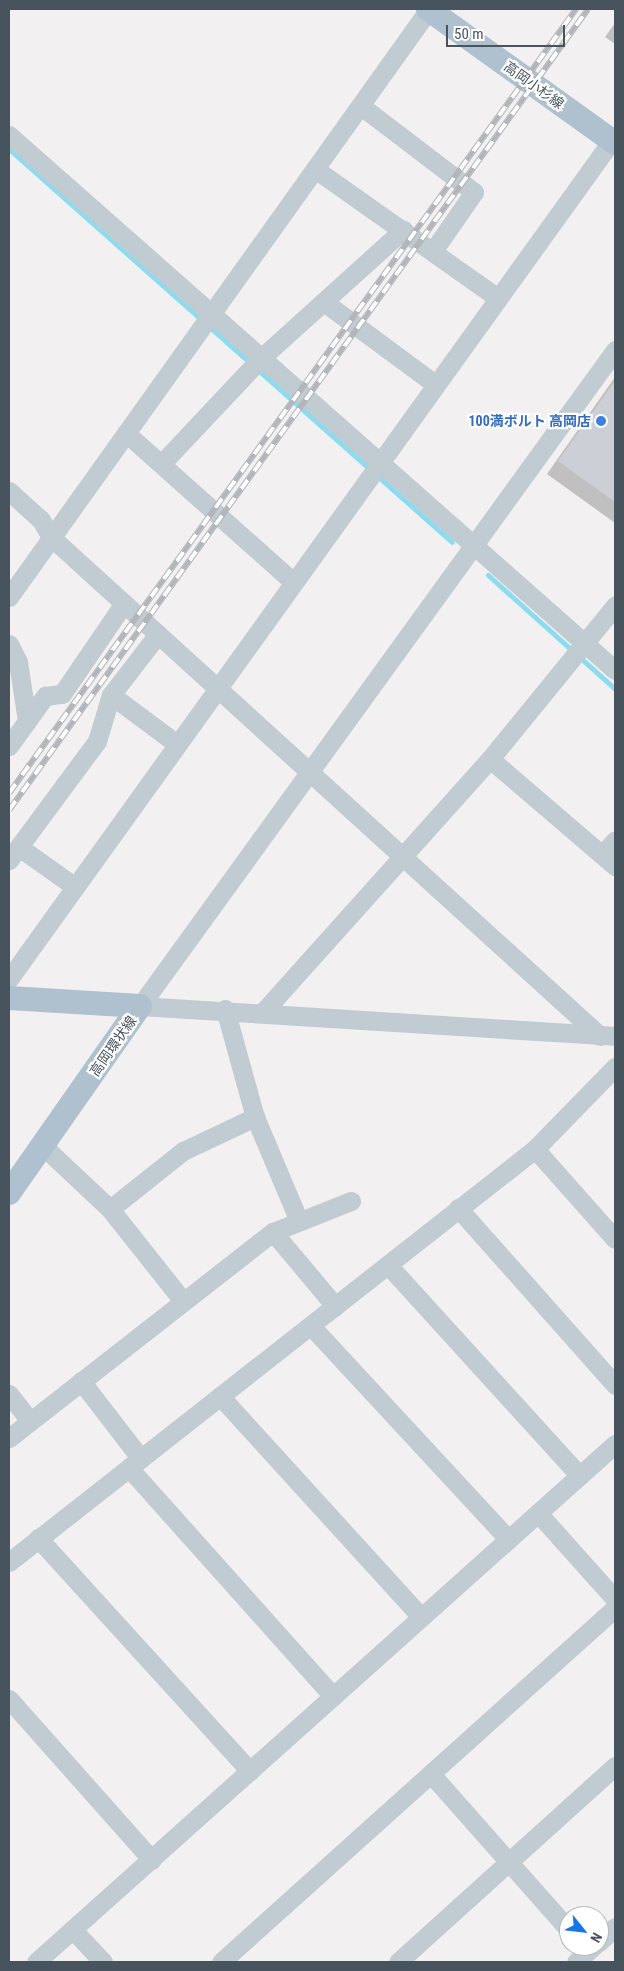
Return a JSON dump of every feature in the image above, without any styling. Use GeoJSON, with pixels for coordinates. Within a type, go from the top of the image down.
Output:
{"type":"FeatureCollection","features":[{"type":"Feature","properties":{"kind":"main road","name":"高岡小杉線"},"geometry":{"type":"LineString","coordinates":[[429,9],[613,142]]}},
{"type":"Feature","properties":{"kind":"main road","name":"高岡環状線"},"geometry":{"type":"LineString","coordinates":[[9,998],[140,1006]]}},
{"type":"Feature","properties":{"kind":"main road","name":"高岡環状線"},"geometry":{"type":"LineString","coordinates":[[9,1193],[140,1006]]}},
{"type":"Feature","properties":{"kind":"street"},"geometry":{"type":"LineString","coordinates":[[9,597],[429,9]]}},
{"type":"Feature","properties":{"kind":"street"},"geometry":{"type":"LineString","coordinates":[[361,106],[474,192],[433,251]]}},
{"type":"Feature","properties":{"kind":"street"},"geometry":{"type":"LineString","coordinates":[[9,135],[206,322],[379,465],[615,670]]}},
{"type":"Feature","properties":{"kind":"street"},"geometry":{"type":"LineString","coordinates":[[9,979],[293,582],[613,142]]}},
{"type":"Feature","properties":{"kind":"street"},"geometry":{"type":"LineString","coordinates":[[315,169],[498,298]]}},
{"type":"Feature","properties":{"kind":"street"},"geometry":{"type":"LineString","coordinates":[[163,462],[255,364],[403,230]]}},
{"type":"Feature","properties":{"kind":"street"},"geometry":{"type":"LineString","coordinates":[[324,302],[436,385]]}},
{"type":"Feature","properties":{"kind":"street"},"geometry":{"type":"LineString","coordinates":[[140,1006],[312,774],[460,564],[615,350]]}},
{"type":"Feature","properties":{"kind":"street"},"geometry":{"type":"LineString","coordinates":[[126,433],[163,462],[293,582]]}},
{"type":"Feature","properties":{"kind":"street"},"geometry":{"type":"LineString","coordinates":[[9,491],[41,520],[51,537],[401,857],[608,1036]]}},
{"type":"Feature","properties":{"kind":"street"},"geometry":{"type":"LineString","coordinates":[[9,746],[45,696],[62,694],[124,603]]}},
{"type":"Feature","properties":{"kind":"street"},"geometry":{"type":"LineString","coordinates":[[262,1013],[490,759],[586,646],[615,606]]}},
{"type":"Feature","properties":{"kind":"street"},"geometry":{"type":"LineString","coordinates":[[75,887],[14,854],[97,741],[111,696],[158,634]]}},
{"type":"Feature","properties":{"kind":"street"},"geometry":{"type":"LineString","coordinates":[[9,644],[18,662],[27,721]]}},
{"type":"Feature","properties":{"kind":"street"},"geometry":{"type":"LineString","coordinates":[[111,696],[177,744]]}},
{"type":"Feature","properties":{"kind":"street"},"geometry":{"type":"LineString","coordinates":[[490,759],[609,860],[615,840]]}},
{"type":"Feature","properties":{"kind":"street"},"geometry":{"type":"LineString","coordinates":[[140,1006],[224,1009],[608,1036]]}},
{"type":"Feature","properties":{"kind":"street"},"geometry":{"type":"LineString","coordinates":[[224,1009],[256,1117],[299,1221]]}},
{"type":"Feature","properties":{"kind":"street"},"geometry":{"type":"LineString","coordinates":[[9,1562],[535,1149],[615,1067]]}},
{"type":"Feature","properties":{"kind":"street"},"geometry":{"type":"LineString","coordinates":[[110,1209],[183,1151],[256,1117]]}},
{"type":"Feature","properties":{"kind":"street"},"geometry":{"type":"LineString","coordinates":[[43,1146],[110,1209],[182,1300]]}},
{"type":"Feature","properties":{"kind":"street"},"geometry":{"type":"LineString","coordinates":[[535,1149],[615,1239]]}},
{"type":"Feature","properties":{"kind":"street"},"geometry":{"type":"LineString","coordinates":[[9,1438],[182,1300],[273,1232],[351,1201]]}},
{"type":"Feature","properties":{"kind":"street"},"geometry":{"type":"LineString","coordinates":[[458,1208],[615,1384]]}},
{"type":"Feature","properties":{"kind":"street"},"geometry":{"type":"LineString","coordinates":[[273,1232],[335,1306]]}},
{"type":"Feature","properties":{"kind":"street"},"geometry":{"type":"LineString","coordinates":[[388,1265],[580,1476]]}},
{"type":"Feature","properties":{"kind":"street"},"geometry":{"type":"LineString","coordinates":[[310,1326],[508,1539]]}},
{"type":"Feature","properties":{"kind":"street"},"geometry":{"type":"LineString","coordinates":[[81,1381],[135,1463],[333,1696]]}},
{"type":"Feature","properties":{"kind":"street"},"geometry":{"type":"LineString","coordinates":[[9,1394],[30,1421]]}},
{"type":"Feature","properties":{"kind":"street"},"geometry":{"type":"LineString","coordinates":[[220,1396],[421,1617]]}},
{"type":"Feature","properties":{"kind":"street"},"geometry":{"type":"LineString","coordinates":[[36,1962],[615,1444]]}},
{"type":"Feature","properties":{"kind":"street"},"geometry":{"type":"LineString","coordinates":[[538,1513],[615,1599]]}},
{"type":"Feature","properties":{"kind":"street"},"geometry":{"type":"LineString","coordinates":[[38,1538],[250,1772]]}},
{"type":"Feature","properties":{"kind":"street"},"geometry":{"type":"LineString","coordinates":[[221,1962],[615,1608]]}},
{"type":"Feature","properties":{"kind":"street"},"geometry":{"type":"LineString","coordinates":[[9,1699],[152,1860]]}},
{"type":"Feature","properties":{"kind":"street"},"geometry":{"type":"LineString","coordinates":[[398,1962],[615,1766]]}},
{"type":"Feature","properties":{"kind":"street"},"geometry":{"type":"LineString","coordinates":[[431,1774],[559,1918]]}},
{"type":"Feature","properties":{"kind":"street"},"geometry":{"type":"LineString","coordinates":[[73,1930],[103,1962]]}},
{"type":"Feature","properties":{"kind":"building","name":"100満ボルト 高岡店"},"geometry":{"type":"Polygon","coordinates":[[[615,381],[615,502],[558,461],[615,381]]]}},
{"type":"Feature","properties":{"kind":"waterway"},"geometry":{"type":"LineString","coordinates":[[9,149],[452,542]]}},
{"type":"Feature","properties":{"kind":"waterway"},"geometry":{"type":"LineString","coordinates":[[488,575],[615,689]]}},
{"type":"Feature","properties":{"kind":"railway"},"geometry":{"type":"LineString","coordinates":[[9,793],[576,9]]}},
{"type":"Feature","properties":{"kind":"railway"},"geometry":{"type":"LineString","coordinates":[[9,810],[588,9]]}},
{"type":"Feature","properties":{"kind":"place","name":"100満ボルト 高岡店"},"geometry":{"type":"Point","coordinates":[601,421]}}]}
